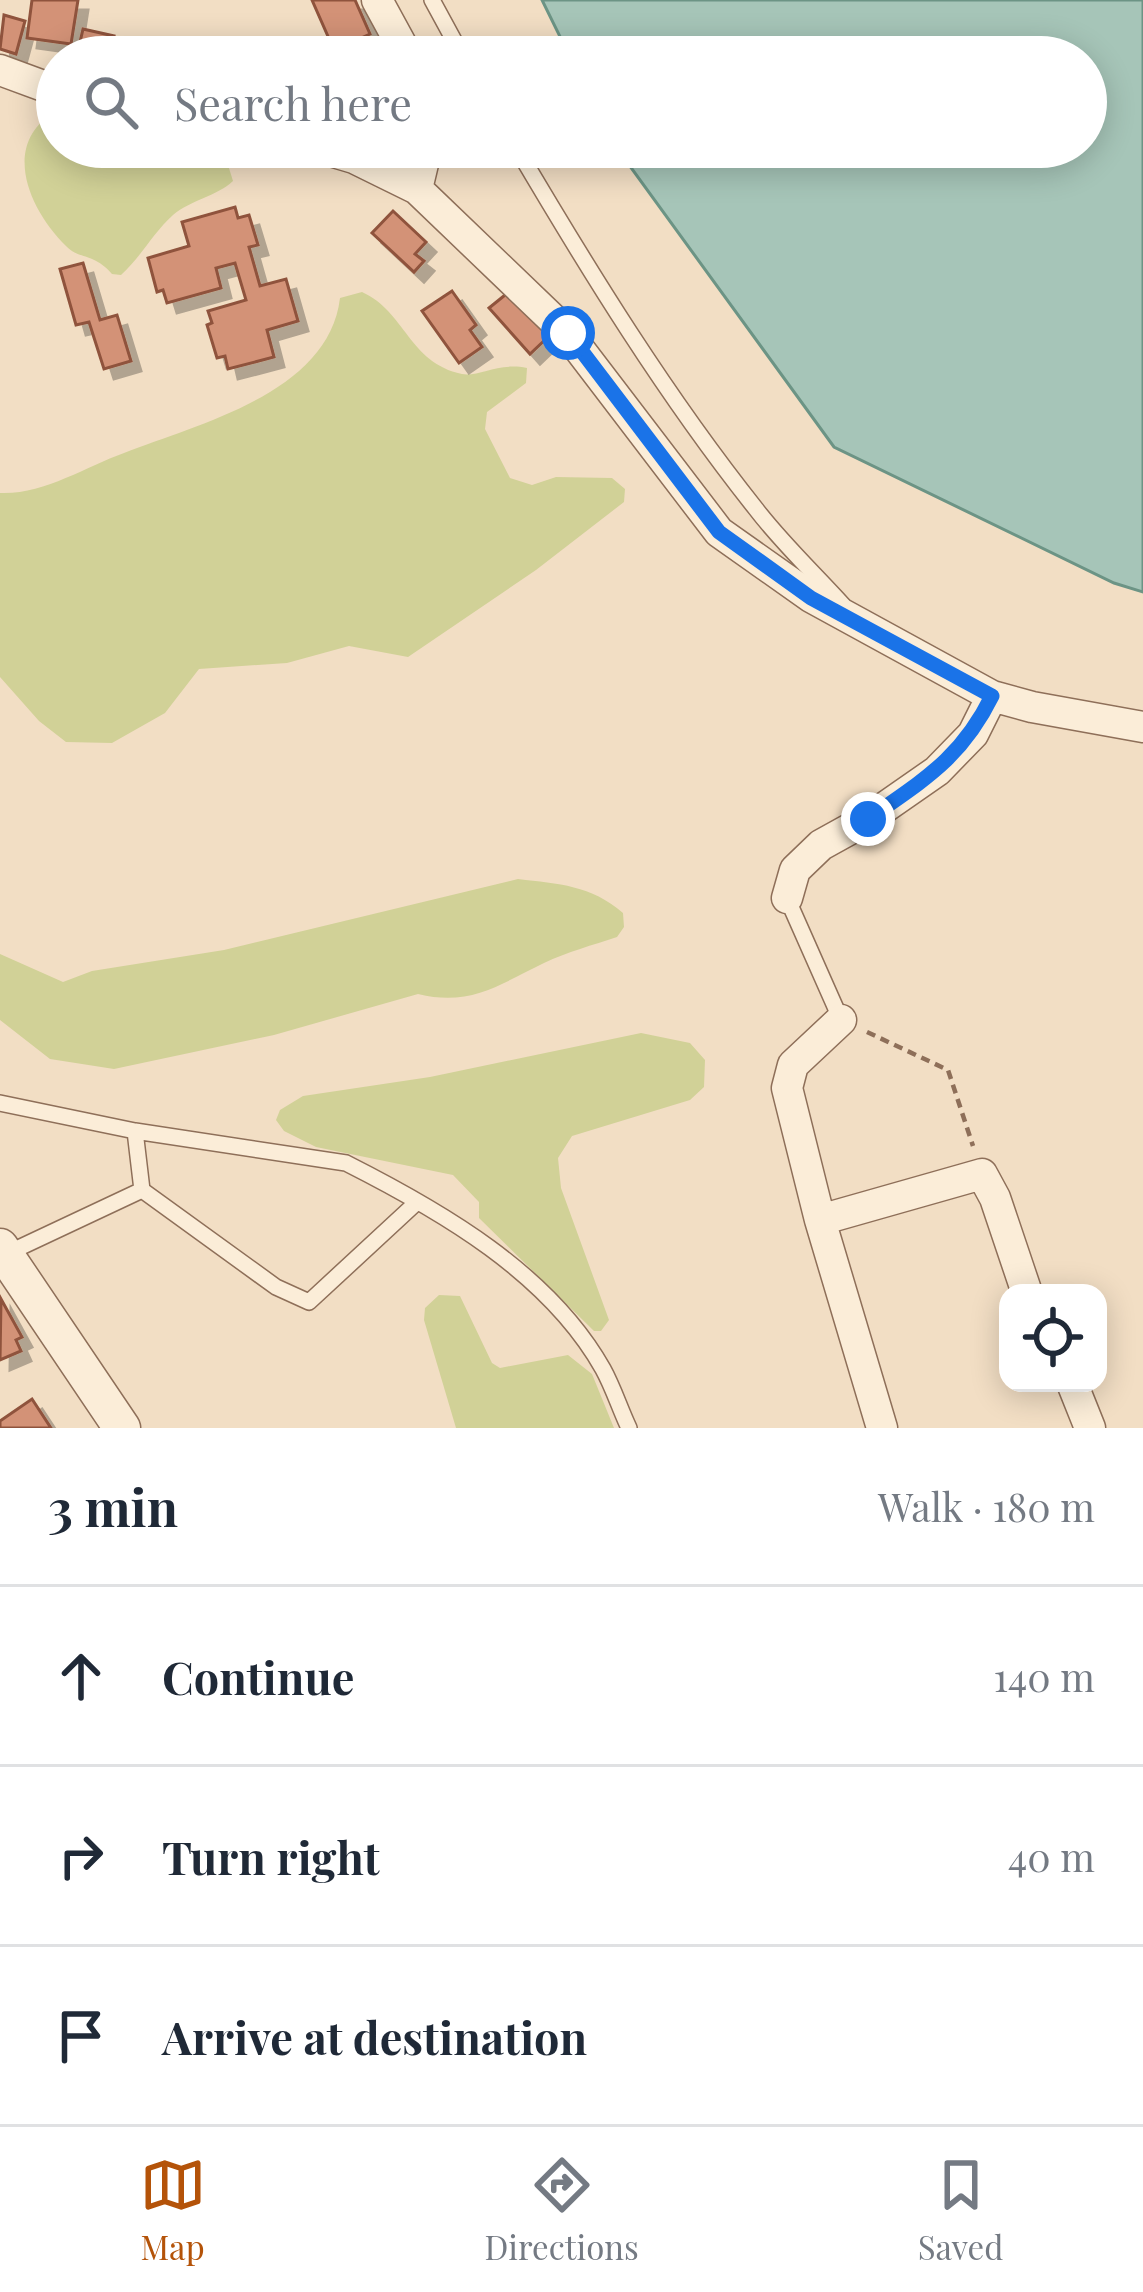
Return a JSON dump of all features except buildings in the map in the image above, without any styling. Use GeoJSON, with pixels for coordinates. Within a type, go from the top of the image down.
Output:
{"type":"FeatureCollection","features":[{"type":"Feature","properties":{"kind":"street"},"geometry":{"type":"LineString","coordinates":[[377,0],[397,36]]}},
{"type":"Feature","properties":{"kind":"street"},"geometry":{"type":"LineString","coordinates":[[0,70],[36,83]]}},
{"type":"Feature","properties":{"kind":"street"},"geometry":{"type":"LineString","coordinates":[[374,168],[416,189],[568,333],[719,532],[811,598],[992,696],[1143,727]]}},
{"type":"Feature","properties":{"kind":"street"},"geometry":{"type":"LineString","coordinates":[[416,189],[422,168]]}},
{"type":"Feature","properties":{"kind":"street"},"geometry":{"type":"LineString","coordinates":[[787,898],[795,870],[820,845],[868,819],[937,771],[973,734],[992,696]]}},
{"type":"Feature","properties":{"kind":"street"},"geometry":{"type":"LineString","coordinates":[[841,1020],[793,1065],[787,1088],[820,1220],[882,1428]]}},
{"type":"Feature","properties":{"kind":"street"},"geometry":{"type":"LineString","coordinates":[[820,1220],[982,1174],[1024,1284]]}},
{"type":"Feature","properties":{"kind":"street"},"geometry":{"type":"LineString","coordinates":[[3,1251],[122,1428]]}},
{"type":"Feature","properties":{"kind":"street"},"geometry":{"type":"LineString","coordinates":[[1076,1392],[1090,1428]]}},
{"type":"Feature","properties":{"kind":"lane"},"geometry":{"type":"LineString","coordinates":[[433,0],[452,36]]}},
{"type":"Feature","properties":{"kind":"lane"},"geometry":{"type":"LineString","coordinates":[[528,168],[692,425],[758,513],[861,625]]}},
{"type":"Feature","properties":{"kind":"lane"},"geometry":{"type":"LineString","coordinates":[[787,898],[841,1020]]}},
{"type":"Feature","properties":{"kind":"lane"},"geometry":{"type":"LineString","coordinates":[[0,1103],[136,1131],[346,1163],[486,1246],[565,1315],[602,1368],[629,1428]]}},
{"type":"Feature","properties":{"kind":"lane"},"geometry":{"type":"LineString","coordinates":[[136,1131],[142,1190],[276,1287],[309,1302],[416,1203]]}},
{"type":"Feature","properties":{"kind":"lane"},"geometry":{"type":"LineString","coordinates":[[3,1251],[142,1190]]}},
{"type":"Feature","properties":{"kind":"path"},"geometry":{"type":"LineString","coordinates":[[841,1020],[948,1070],[982,1174]]}},
{"type":"Feature","properties":{"kind":"green space"},"geometry":{"type":"Polygon","coordinates":[[[36,129],[36,168],[229,168],[233,181],[173,215],[121,275],[112,274],[66,246],[41,214],[26,176],[29,140],[36,129]]]}},
{"type":"Feature","properties":{"kind":"green space"},"geometry":{"type":"Polygon","coordinates":[[[362,292],[388,311],[418,348],[444,368],[468,374],[527,368],[526,383],[487,412],[485,429],[510,478],[532,485],[556,477],[612,478],[625,489],[624,502],[536,570],[408,657],[349,646],[287,663],[199,669],[165,713],[112,743],[66,742],[39,721],[0,677],[0,493],[48,485],[256,400],[312,358],[331,331],[340,298],[362,292]]]}},
{"type":"Feature","properties":{"kind":"green space"},"geometry":{"type":"Polygon","coordinates":[[[518,879],[574,887],[599,897],[623,913],[624,927],[617,937],[470,995],[418,994],[274,1035],[114,1069],[50,1059],[0,1020],[0,954],[63,982],[92,971],[224,950],[518,879]]]}},
{"type":"Feature","properties":{"kind":"green space"},"geometry":{"type":"Polygon","coordinates":[[[641,1033],[690,1043],[705,1060],[704,1087],[690,1100],[572,1136],[558,1158],[561,1188],[609,1320],[601,1331],[594,1331],[479,1218],[479,1202],[453,1175],[316,1147],[284,1131],[276,1120],[280,1110],[303,1096],[430,1077],[641,1033]]]}},
{"type":"Feature","properties":{"kind":"green space"},"geometry":{"type":"Polygon","coordinates":[[[439,1295],[460,1296],[492,1363],[500,1368],[568,1355],[592,1374],[614,1428],[456,1428],[424,1320],[425,1308],[439,1295]]]}},
{"type":"Feature","properties":{"kind":"shaded area"},"geometry":{"type":"Polygon","coordinates":[[[542,0],[1143,0],[1143,592],[1114,583],[834,447],[631,168],[1107,168],[1107,36],[560,36],[542,0]]]}},
{"type":"Feature","properties":{"kind":"route"},"geometry":{"type":"LineString","coordinates":[[568,333],[719,532],[811,598],[992,696],[973,734],[937,771],[868,819]]}}]}
